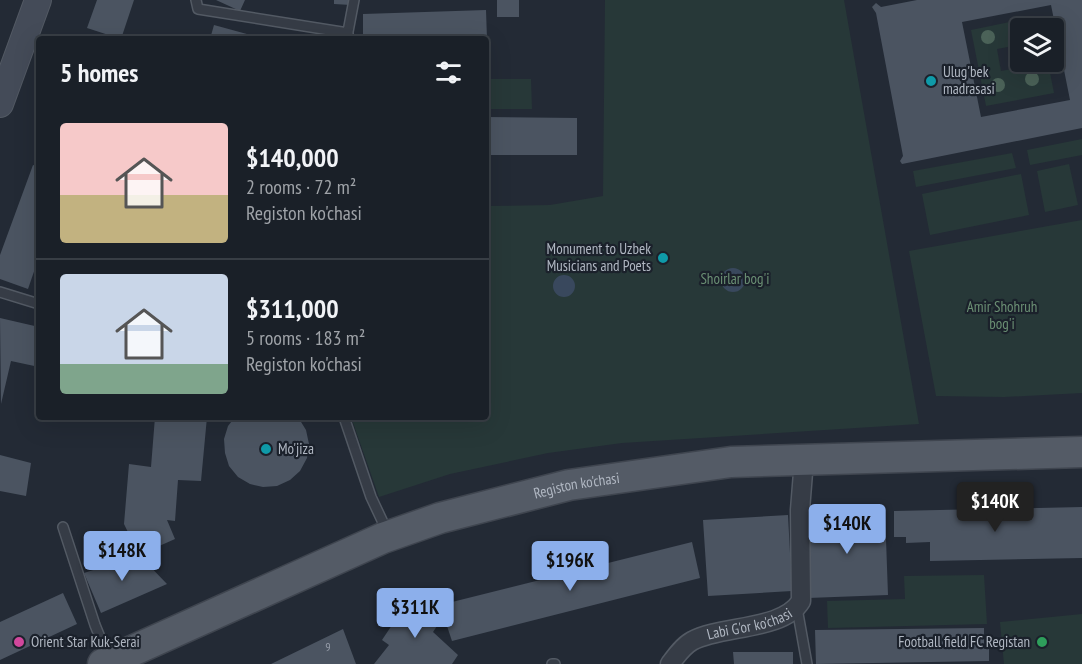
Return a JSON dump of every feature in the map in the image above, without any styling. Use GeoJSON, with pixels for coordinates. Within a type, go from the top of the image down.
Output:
{"type":"FeatureCollection","features":[{"type":"Feature","properties":{"kind":"main road"},"geometry":{"type":"LineString","coordinates":[[0,104],[38,0]]}},
{"type":"Feature","properties":{"kind":"main road","name":"Registon ko'chasi"},"geometry":{"type":"LineString","coordinates":[[107,663],[390,536],[440,518],[569,485],[731,462],[1082,452]]}},
{"type":"Feature","properties":{"kind":"street","name":"Labi G'or ko'chasi"},"geometry":{"type":"LineString","coordinates":[[669,664],[693,640],[774,619],[797,608],[801,601],[800,510],[804,460]]}},
{"type":"Feature","properties":{"kind":"lane"},"geometry":{"type":"LineString","coordinates":[[196,0],[198,9],[347,36],[354,0]]}},
{"type":"Feature","properties":{"kind":"lane"},"geometry":{"type":"LineString","coordinates":[[0,292],[36,303]]}},
{"type":"Feature","properties":{"kind":"lane"},"geometry":{"type":"LineString","coordinates":[[345,420],[371,497],[390,536]]}},
{"type":"Feature","properties":{"kind":"lane"},"geometry":{"type":"LineString","coordinates":[[63,527],[107,663]]}},
{"type":"Feature","properties":{"kind":"lane"},"geometry":{"type":"LineString","coordinates":[[797,608],[807,664]]}},
{"type":"Feature","properties":{"kind":"green space","name":"Shoirlar bog'i"},"geometry":{"type":"Polygon","coordinates":[[[605,0],[844,0],[919,424],[622,443],[548,453],[450,474],[379,497],[352,420],[489,420],[489,206],[550,205],[603,196],[605,0]]]}},
{"type":"Feature","properties":{"kind":"green space"},"geometry":{"type":"Polygon","coordinates":[[[1010,22],[1010,47],[997,49],[1001,71],[1010,69],[1010,72],[1050,72],[1054,93],[986,106],[971,30],[1010,22]]]}},
{"type":"Feature","properties":{"kind":"green space"},"geometry":{"type":"Polygon","coordinates":[[[489,79],[531,79],[532,109],[489,109],[489,79]]]}},
{"type":"Feature","properties":{"kind":"green space"},"geometry":{"type":"Polygon","coordinates":[[[1082,139],[1082,155],[1030,165],[1027,150],[1082,139]]]}},
{"type":"Feature","properties":{"kind":"green space"},"geometry":{"type":"Polygon","coordinates":[[[1012,153],[1016,168],[916,187],[913,171],[1012,153]]]}},
{"type":"Feature","properties":{"kind":"green space"},"geometry":{"type":"Polygon","coordinates":[[[1069,164],[1078,205],[1045,212],[1037,171],[1069,164]]]}},
{"type":"Feature","properties":{"kind":"green space"},"geometry":{"type":"Polygon","coordinates":[[[1021,174],[1029,215],[930,235],[922,194],[1021,174]]]}},
{"type":"Feature","properties":{"kind":"green space","name":"Amir Shohruh bog'i"},"geometry":{"type":"Polygon","coordinates":[[[1082,220],[1082,393],[1004,397],[936,396],[909,251],[1082,220]]]}},
{"type":"Feature","properties":{"kind":"green space"},"geometry":{"type":"Polygon","coordinates":[[[984,575],[987,624],[828,628],[827,601],[905,599],[904,576],[984,575]]]}},
{"type":"Feature","properties":{"kind":"green space","name":"Football field FC Registan"},"geometry":{"type":"Polygon","coordinates":[[[1082,614],[1082,664],[1004,664],[1000,622],[1082,614]]]}},
{"type":"Feature","properties":{"kind":"water"},"geometry":{"type":"Polygon","coordinates":[[[733,268],[738,269],[744,275],[744,285],[738,291],[733,292],[728,291],[722,285],[721,280],[722,275],[728,269],[733,268]]]}},
{"type":"Feature","properties":{"kind":"water"},"geometry":{"type":"Polygon","coordinates":[[[564,275],[572,278],[575,286],[572,294],[564,297],[556,294],[553,286],[556,278],[564,275]]]}},
{"type":"Feature","properties":{"kind":"building"},"geometry":{"type":"Polygon","coordinates":[[[97,0],[134,0],[122,36],[112,36],[87,28],[97,0]]]}},
{"type":"Feature","properties":{"kind":"building"},"geometry":{"type":"Polygon","coordinates":[[[216,0],[245,0],[240,11],[216,0]]]}},
{"type":"Feature","properties":{"kind":"building"},"geometry":{"type":"Polygon","coordinates":[[[334,0],[351,0],[351,5],[334,4],[334,0]]]}},
{"type":"Feature","properties":{"kind":"building"},"geometry":{"type":"Polygon","coordinates":[[[497,0],[519,0],[519,17],[497,17],[497,0]]]}},
{"type":"Feature","properties":{"kind":"building","name":"Ulug'bek mаdrаsasi"},"geometry":{"type":"Polygon","coordinates":[[[917,0],[1082,0],[1082,128],[902,164],[900,161],[903,156],[876,13],[872,7],[876,3],[881,7],[917,0]]]}},
{"type":"Feature","properties":{"kind":"building"},"geometry":{"type":"Polygon","coordinates":[[[486,10],[487,36],[363,36],[363,14],[486,10]]]}},
{"type":"Feature","properties":{"kind":"building"},"geometry":{"type":"Polygon","coordinates":[[[214,25],[254,36],[211,36],[214,25]]]}},
{"type":"Feature","properties":{"kind":"building"},"geometry":{"type":"Polygon","coordinates":[[[489,117],[577,118],[577,155],[489,155],[489,117]]]}},
{"type":"Feature","properties":{"kind":"building"},"geometry":{"type":"Polygon","coordinates":[[[33,165],[36,166],[36,266],[28,289],[0,279],[0,255],[33,165]]]}},
{"type":"Feature","properties":{"kind":"building"},"geometry":{"type":"Polygon","coordinates":[[[0,318],[36,326],[36,366],[11,361],[1,404],[0,318]]]}},
{"type":"Feature","properties":{"kind":"building"},"geometry":{"type":"Polygon","coordinates":[[[155,420],[207,420],[201,481],[178,480],[175,521],[167,520],[175,539],[139,555],[124,524],[129,464],[151,467],[155,420]]]}},
{"type":"Feature","properties":{"kind":"building","name":"Mo'jiza"},"geometry":{"type":"Polygon","coordinates":[[[233,420],[300,420],[306,430],[309,444],[307,458],[300,471],[290,480],[277,486],[263,487],[250,484],[238,477],[229,466],[224,439],[233,420]]]}},
{"type":"Feature","properties":{"kind":"building"},"geometry":{"type":"Polygon","coordinates":[[[0,455],[31,463],[26,496],[0,491],[0,455]]]}},
{"type":"Feature","properties":{"kind":"building"},"geometry":{"type":"Polygon","coordinates":[[[1082,507],[1082,558],[930,561],[930,542],[906,543],[906,537],[894,537],[894,511],[1082,507]]]}},
{"type":"Feature","properties":{"kind":"building"},"geometry":{"type":"Polygon","coordinates":[[[885,511],[888,595],[808,598],[806,514],[885,511]]]}},
{"type":"Feature","properties":{"kind":"building"},"geometry":{"type":"Polygon","coordinates":[[[788,515],[792,591],[708,596],[703,520],[788,515]]]}},
{"type":"Feature","properties":{"kind":"building"},"geometry":{"type":"Polygon","coordinates":[[[692,542],[700,578],[452,641],[440,605],[692,542]]]}},
{"type":"Feature","properties":{"kind":"building"},"geometry":{"type":"Polygon","coordinates":[[[139,555],[167,584],[101,613],[84,573],[139,555]]]}},
{"type":"Feature","properties":{"kind":"building","name":"Orient Star Kuk-Serai"},"geometry":{"type":"Polygon","coordinates":[[[63,593],[77,624],[0,660],[0,622],[63,593]]]}},
{"type":"Feature","properties":{"kind":"building"},"geometry":{"type":"Polygon","coordinates":[[[410,598],[441,620],[433,632],[458,655],[452,664],[374,664],[389,645],[382,640],[410,598]]]}},
{"type":"Feature","properties":{"kind":"building"},"geometry":{"type":"Polygon","coordinates":[[[984,628],[984,649],[989,648],[989,661],[816,664],[815,630],[984,628]]]}},
{"type":"Feature","properties":{"kind":"building"},"geometry":{"type":"Polygon","coordinates":[[[343,629],[356,664],[271,664],[343,629]]]}},
{"type":"Feature","properties":{"kind":"building"},"geometry":{"type":"Polygon","coordinates":[[[733,652],[793,652],[793,664],[734,664],[733,652]]]}},
{"type":"Feature","properties":{"kind":"place","name":"Ulug'bek mаdrаsasi"},"geometry":{"type":"Point","coordinates":[931,81]}},
{"type":"Feature","properties":{"kind":"place","name":"Monument to Uzbek Musicians and Poets"},"geometry":{"type":"Point","coordinates":[663,258]}},
{"type":"Feature","properties":{"kind":"place","name":"Mo'jiza"},"geometry":{"type":"Point","coordinates":[266,449]}},
{"type":"Feature","properties":{"kind":"place","name":"Orient Star Kuk-Serai"},"geometry":{"type":"Point","coordinates":[19,642]}},
{"type":"Feature","properties":{"kind":"place","name":"Football field FC Registan"},"geometry":{"type":"Point","coordinates":[1042,642]}}]}
